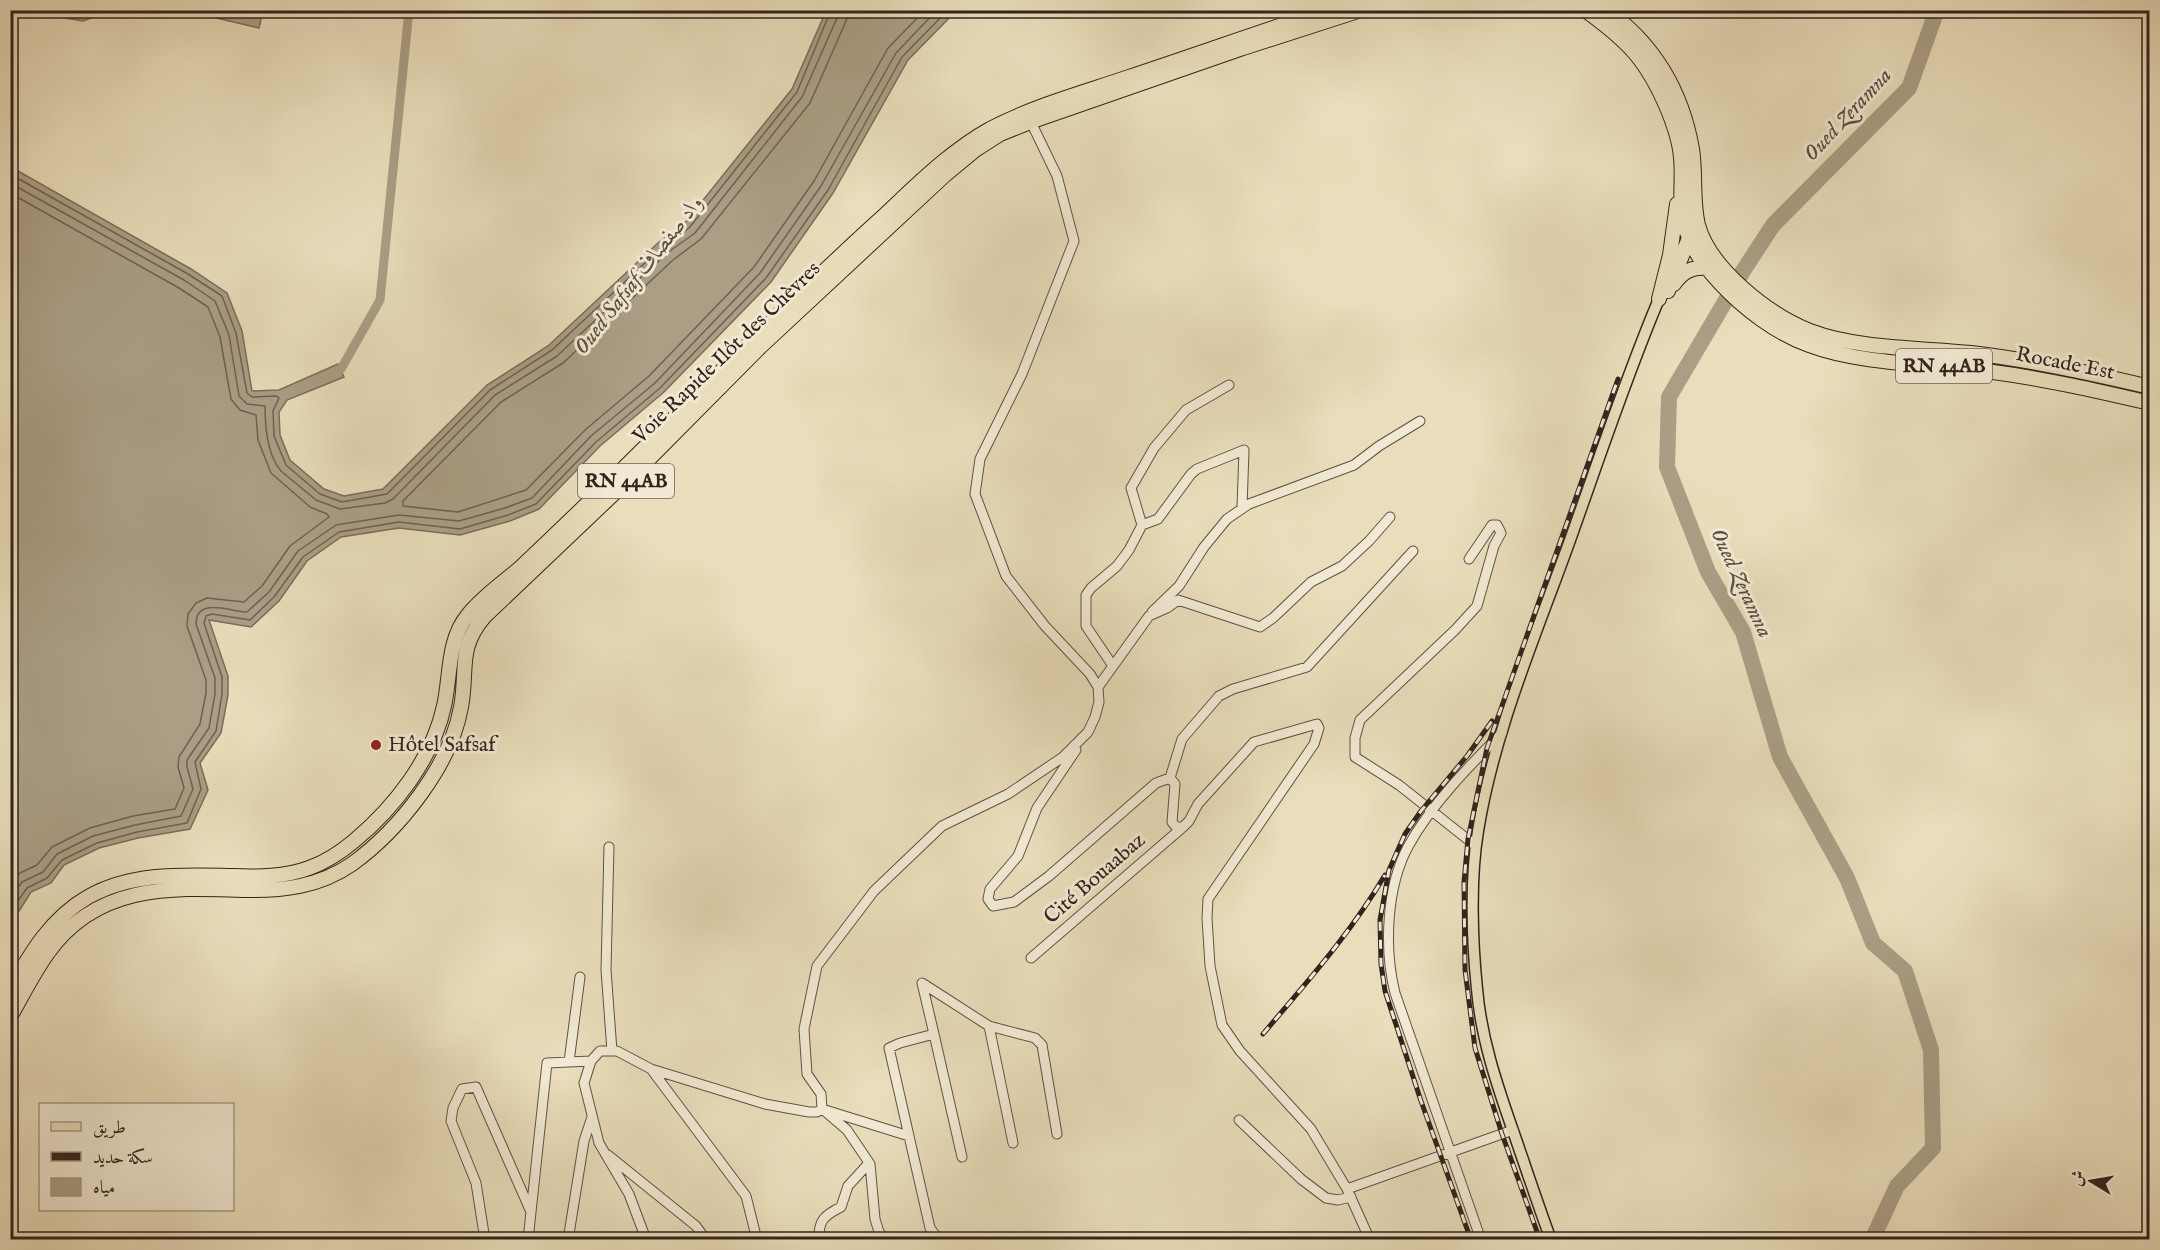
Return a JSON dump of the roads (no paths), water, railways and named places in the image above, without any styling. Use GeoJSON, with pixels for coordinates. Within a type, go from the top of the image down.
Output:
{"type":"FeatureCollection","features":[{"type":"Feature","properties":{"kind":"highway","name":"Voie Rapide Ilôt des Chèvres"},"geometry":{"type":"LineString","coordinates":[[10,1017],[35,971],[61,936],[81,919],[107,904],[123,897],[157,890],[267,891],[304,885],[333,875],[365,854],[410,808],[443,760],[455,732],[461,708],[467,644],[473,630],[484,617],[626,482],[769,339],[946,174],[975,150],[1048,104],[1327,10]]}},
{"type":"Feature","properties":{"kind":"highway","name":"Voie Rapide Ilôt des Chèvres"},"geometry":{"type":"LineString","coordinates":[[10,990],[46,933],[64,915],[88,897],[118,884],[154,876],[260,877],[288,874],[319,864],[356,840],[403,790],[434,736],[443,713],[451,655],[456,637],[466,617],[562,529],[836,260],[948,158],[988,130],[1361,10]]}},
{"type":"Feature","properties":{"kind":"highway","name":"RN 44AB"},"geometry":{"type":"LineString","coordinates":[[1585,10],[1612,30],[1648,68],[1675,127],[1681,156],[1682,212],[1712,268]]}},
{"type":"Feature","properties":{"kind":"highway","name":"RN 44AB"},"geometry":{"type":"LineString","coordinates":[[1606,10],[1627,24],[1657,58],[1673,86],[1684,115],[1692,150],[1695,237]]}},
{"type":"Feature","properties":{"kind":"highway"},"geometry":{"type":"LineString","coordinates":[[1661,300],[1678,201],[1681,156]]}},
{"type":"Feature","properties":{"kind":"highway"},"geometry":{"type":"LineString","coordinates":[[1661,300],[1695,237]]}},
{"type":"Feature","properties":{"kind":"highway"},"geometry":{"type":"LineString","coordinates":[[1661,300],[1678,277],[1686,271],[1693,268],[1712,268]]}},
{"type":"Feature","properties":{"kind":"highway","name":"Rocade Est"},"geometry":{"type":"LineString","coordinates":[[1712,268],[1731,296],[1810,331],[1833,338],[1860,343],[2002,357],[2150,387]]}},
{"type":"Feature","properties":{"kind":"highway","name":"Rocade Est"},"geometry":{"type":"LineString","coordinates":[[1751,303],[1794,338],[1837,353],[1870,359],[2025,376],[2150,403]]}},
{"type":"Feature","properties":{"kind":"main road"},"geometry":{"type":"LineString","coordinates":[[1551,1239],[1489,1060],[1477,990],[1473,902],[1476,846],[1488,780],[1502,733],[1628,377],[1661,300]]}},
{"type":"Feature","properties":{"kind":"street"},"geometry":{"type":"LineString","coordinates":[[1029,117],[1057,176],[1074,241],[1022,374],[980,459],[975,494],[1006,576],[1045,626],[1090,674],[1098,687],[1099,702],[1088,732],[1038,808],[1018,856],[990,889],[988,899],[993,906],[1014,902],[1049,876],[1156,783],[1170,778]]}},
{"type":"Feature","properties":{"kind":"street"},"geometry":{"type":"LineString","coordinates":[[1142,525],[1131,488],[1154,448],[1186,410],[1229,385]]}},
{"type":"Feature","properties":{"kind":"street"},"geometry":{"type":"LineString","coordinates":[[1098,687],[1149,616],[1179,586],[1204,547],[1227,519],[1242,508],[1272,494],[1354,465],[1379,446],[1420,421]]}},
{"type":"Feature","properties":{"kind":"street"},"geometry":{"type":"LineString","coordinates":[[1113,666],[1086,627],[1086,595],[1090,588],[1117,566],[1129,550],[1142,525],[1158,519],[1191,474],[1197,469],[1244,450],[1242,508]]}},
{"type":"Feature","properties":{"kind":"street"},"geometry":{"type":"LineString","coordinates":[[1149,616],[1178,600],[1260,627],[1273,618],[1311,582],[1342,566],[1369,541],[1389,517]]}},
{"type":"Feature","properties":{"kind":"street"},"geometry":{"type":"LineString","coordinates":[[1469,559],[1492,525],[1497,525],[1501,533],[1494,546],[1477,606],[1455,630],[1360,720],[1355,738],[1355,757],[1399,785],[1476,846]]}},
{"type":"Feature","properties":{"kind":"street"},"geometry":{"type":"LineString","coordinates":[[1170,778],[1182,739],[1219,696],[1233,689],[1306,668],[1413,551]]}},
{"type":"Feature","properties":{"kind":"street","name":"Cité Bouaabaz"},"geometry":{"type":"LineString","coordinates":[[1031,958],[1189,822],[1198,804],[1254,742],[1317,724],[1319,728],[1314,744],[1209,899],[1207,918],[1210,966],[1222,1025],[1240,1051],[1311,1129],[1349,1193]]}},
{"type":"Feature","properties":{"kind":"street"},"geometry":{"type":"LineString","coordinates":[[886,1239],[879,1232],[875,1219],[869,1163],[847,1130],[822,1109],[821,1094],[807,1074],[804,1029],[817,966],[874,891],[942,826],[1008,794],[1063,757],[1088,732]]}},
{"type":"Feature","properties":{"kind":"street"},"geometry":{"type":"LineString","coordinates":[[1481,1239],[1395,993],[1389,959],[1391,906],[1407,848],[1432,811],[1502,733]]}},
{"type":"Feature","properties":{"kind":"street"},"geometry":{"type":"LineString","coordinates":[[1170,778],[1175,784],[1173,825],[1183,826]]}},
{"type":"Feature","properties":{"kind":"street"},"geometry":{"type":"LineString","coordinates":[[609,847],[606,970],[612,1051]]}},
{"type":"Feature","properties":{"kind":"street"},"geometry":{"type":"LineString","coordinates":[[569,1062],[580,976]]}},
{"type":"Feature","properties":{"kind":"street"},"geometry":{"type":"LineString","coordinates":[[962,1157],[922,982],[989,1026],[1035,1038],[1042,1045],[1057,1134]]}},
{"type":"Feature","properties":{"kind":"street"},"geometry":{"type":"LineString","coordinates":[[989,1026],[1013,1143]]}},
{"type":"Feature","properties":{"kind":"street"},"geometry":{"type":"LineString","coordinates":[[934,1034],[900,1042],[889,1048],[930,1228],[939,1239]]}},
{"type":"Feature","properties":{"kind":"street"},"geometry":{"type":"LineString","coordinates":[[644,1239],[644,1233],[629,1194],[599,1143],[584,1083],[591,1061],[600,1051],[617,1051],[651,1069],[765,1104],[809,1112],[822,1109],[909,1136]]}},
{"type":"Feature","properties":{"kind":"street"},"geometry":{"type":"LineString","coordinates":[[528,1239],[547,1063],[591,1061]]}},
{"type":"Feature","properties":{"kind":"street"},"geometry":{"type":"LineString","coordinates":[[651,1069],[746,1196],[757,1239]]}},
{"type":"Feature","properties":{"kind":"street"},"geometry":{"type":"LineString","coordinates":[[485,1239],[476,1184],[451,1121],[453,1108],[462,1089],[476,1087],[531,1212]]}},
{"type":"Feature","properties":{"kind":"street"},"geometry":{"type":"LineString","coordinates":[[568,1239],[584,1141],[592,1117]]}},
{"type":"Feature","properties":{"kind":"street"},"geometry":{"type":"LineString","coordinates":[[1239,1120],[1301,1179],[1326,1198],[1338,1200],[1349,1193],[1513,1130]]}},
{"type":"Feature","properties":{"kind":"street"},"geometry":{"type":"LineString","coordinates":[[604,1151],[696,1226],[706,1239]]}},
{"type":"Feature","properties":{"kind":"street"},"geometry":{"type":"LineString","coordinates":[[819,1239],[819,1227],[827,1214],[841,1207],[848,1186],[869,1163]]}},
{"type":"Feature","properties":{"kind":"street"},"geometry":{"type":"LineString","coordinates":[[1349,1193],[1370,1239]]}},
{"type":"Feature","properties":{"kind":"water"},"geometry":{"type":"Polygon","coordinates":[[[23,11],[102,11],[100,15],[83,21],[23,11]]]}},
{"type":"Feature","properties":{"kind":"water"},"geometry":{"type":"Polygon","coordinates":[[[186,11],[263,11],[259,28],[186,11]]]}},
{"type":"Feature","properties":{"kind":"water","name":"Oued Safsaf واد صفصاف"},"geometry":{"type":"Polygon","coordinates":[[[826,11],[956,11],[908,60],[833,193],[771,282],[664,392],[600,446],[539,509],[510,521],[460,535],[399,528],[341,537],[307,561],[279,601],[251,627],[209,620],[228,676],[228,695],[221,733],[200,763],[208,790],[190,829],[138,838],[99,848],[64,865],[51,883],[31,892],[11,924],[11,167],[191,269],[227,293],[242,331],[252,391],[279,390],[338,364],[344,377],[287,400],[279,412],[280,435],[290,460],[324,489],[344,496],[383,489],[487,385],[548,346],[659,242],[684,224],[792,89],[826,11]]]}},
{"type":"Feature","properties":{"kind":"waterway"},"geometry":{"type":"LineString","coordinates":[[330,374],[341,369],[380,300],[409,10]]}},
{"type":"Feature","properties":{"kind":"waterway","name":"Oued Zeramna"},"geometry":{"type":"LineString","coordinates":[[1872,1240],[1897,1186],[1933,1148],[1931,1050],[1905,971],[1873,943],[1847,878],[1780,757],[1743,632],[1708,572],[1667,467],[1669,397],[1743,271],[1773,225],[1909,88],[1937,10]]}},
{"type":"Feature","properties":{"kind":"railway"},"geometry":{"type":"LineString","coordinates":[[1540,1240],[1502,1134],[1475,1048],[1465,970],[1464,882],[1468,839],[1487,748],[1618,379]]}},
{"type":"Feature","properties":{"kind":"railway"},"geometry":{"type":"LineString","coordinates":[[1471,1240],[1421,1101],[1385,991],[1381,964],[1380,920],[1389,870],[1405,834],[1492,721]]}},
{"type":"Feature","properties":{"kind":"railway"},"geometry":{"type":"LineString","coordinates":[[1263,1034],[1343,937],[1385,875]]}},
{"type":"Feature","properties":{"kind":"place","name":"Hôtel Safsaf"},"geometry":{"type":"Point","coordinates":[376,745]}}]}
